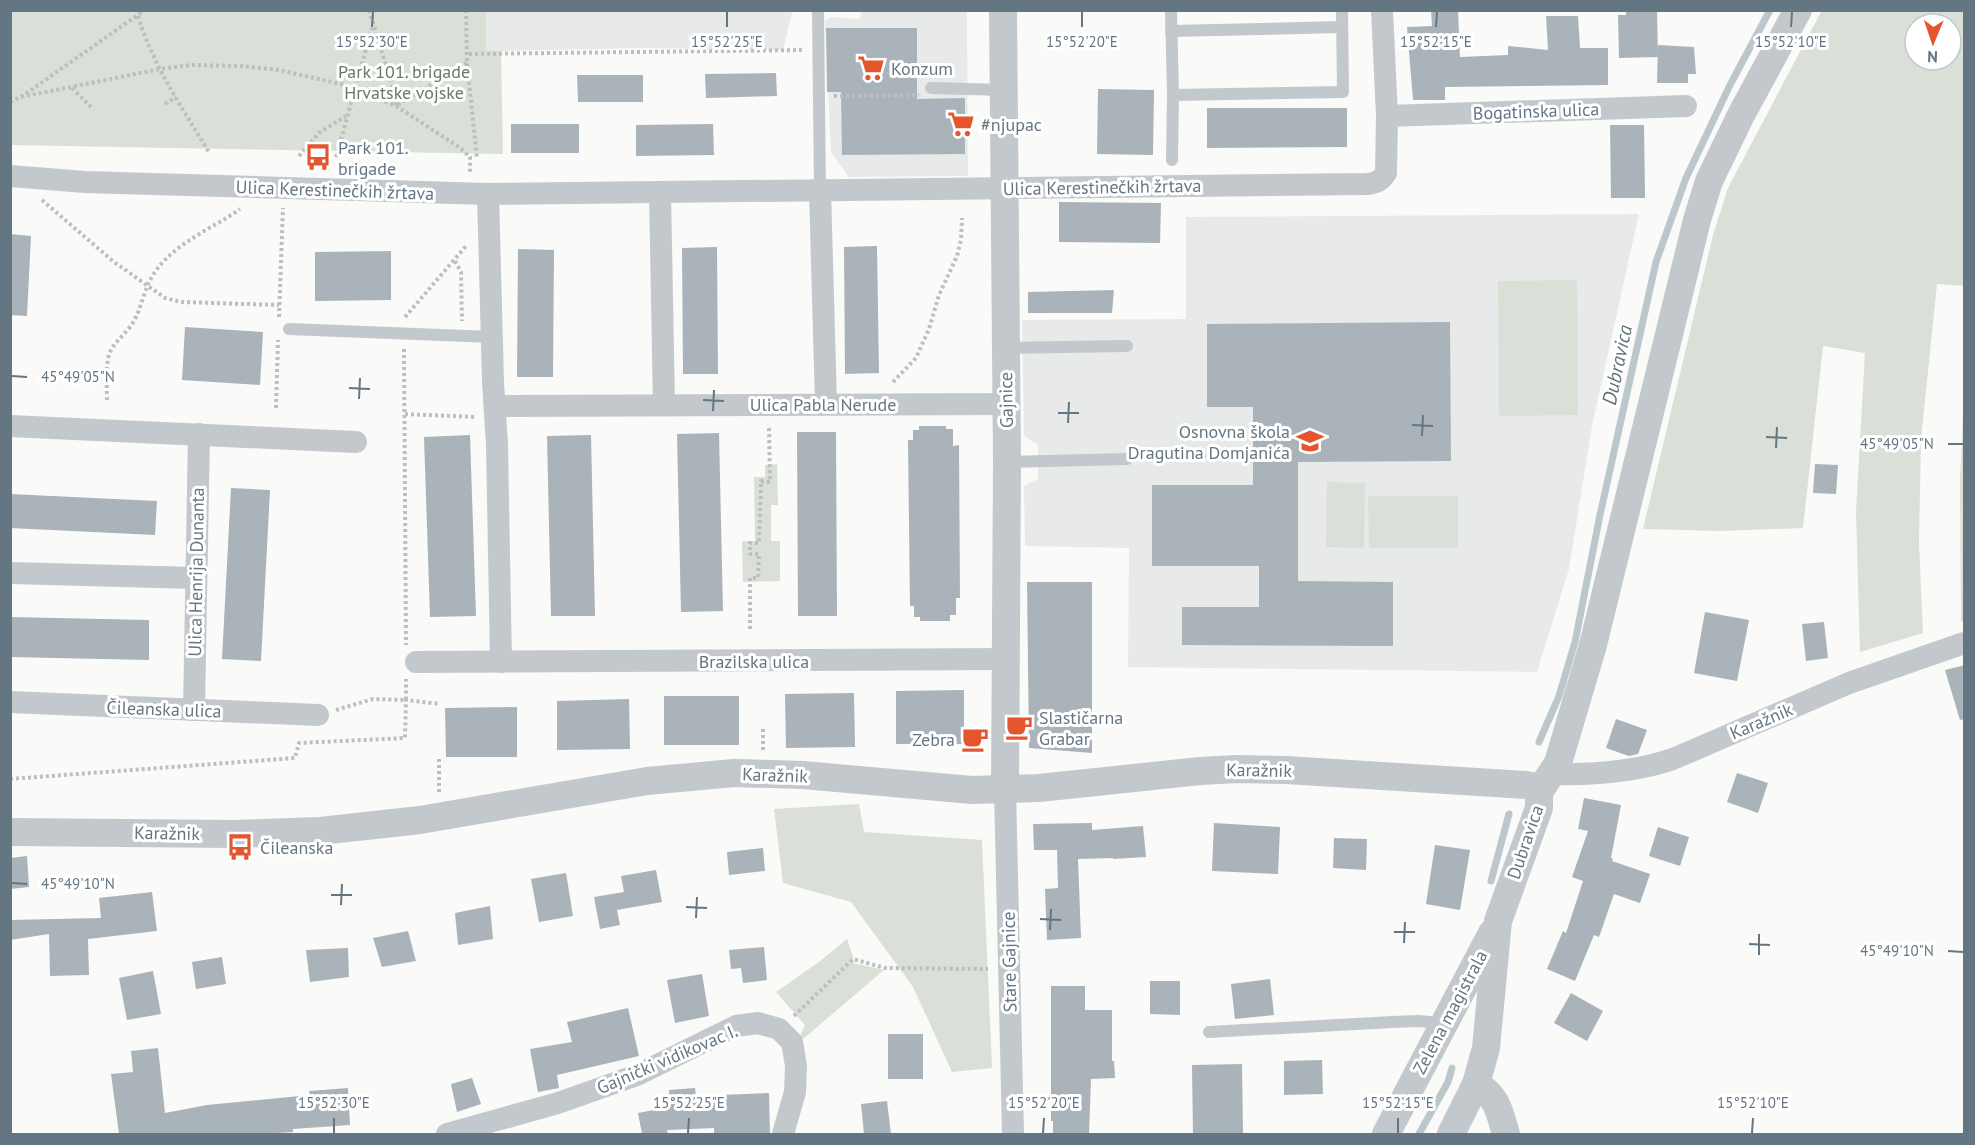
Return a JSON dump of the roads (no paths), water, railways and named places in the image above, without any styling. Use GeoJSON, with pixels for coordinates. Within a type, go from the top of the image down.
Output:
{"type":"FeatureCollection","features":[{"type":"Feature","properties":{"kind":"street","name":"Gajnice"},"geometry":{"type":"LineString","coordinates":[[1003,10],[1007,462],[1005,789]]}},
{"type":"Feature","properties":{"kind":"street"},"geometry":{"type":"LineString","coordinates":[[1382,10],[1387,116]]}},
{"type":"Feature","properties":{"kind":"street","name":"Dubravica"},"geometry":{"type":"LineString","coordinates":[[1452,1134],[1476,1084],[1486,1048],[1498,921],[1546,783],[1570,727],[1616,555],[1684,267],[1709,181],[1742,113],[1798,10]]}},
{"type":"Feature","properties":{"kind":"street","name":"Bogatinska ulica"},"geometry":{"type":"LineString","coordinates":[[1387,116],[1686,106]]}},
{"type":"Feature","properties":{"kind":"street","name":"Ulica Kerestinečkih žrtava"},"geometry":{"type":"LineString","coordinates":[[10,176],[85,182],[488,194],[1367,184],[1376,183],[1386,173],[1387,116]]}},
{"type":"Feature","properties":{"kind":"street"},"geometry":{"type":"LineString","coordinates":[[820,190],[826,404]]}},
{"type":"Feature","properties":{"kind":"street"},"geometry":{"type":"LineString","coordinates":[[660,192],[664,405]]}},
{"type":"Feature","properties":{"kind":"street"},"geometry":{"type":"LineString","coordinates":[[488,194],[493,382],[489,412],[501,662]]}},
{"type":"Feature","properties":{"kind":"street","name":"Ulica Pabla Nerude"},"geometry":{"type":"LineString","coordinates":[[489,412],[664,405],[1006,404]]}},
{"type":"Feature","properties":{"kind":"street"},"geometry":{"type":"LineString","coordinates":[[10,426],[356,442]]}},
{"type":"Feature","properties":{"kind":"street","name":"Ulica Henrija Dunanta"},"geometry":{"type":"LineString","coordinates":[[194,710],[199,434]]}},
{"type":"Feature","properties":{"kind":"street"},"geometry":{"type":"LineString","coordinates":[[10,573],[196,578]]}},
{"type":"Feature","properties":{"kind":"street","name":"Karažnik"},"geometry":{"type":"LineString","coordinates":[[10,832],[234,834],[320,831],[420,820],[647,781],[734,773],[803,775],[946,788],[1005,789],[1039,788],[1237,769],[1286,770],[1536,787],[1546,783],[1653,766],[1848,683],[1965,644]]}},
{"type":"Feature","properties":{"kind":"street","name":"Brazilska ulica"},"geometry":{"type":"LineString","coordinates":[[409,664],[1007,659]]}},
{"type":"Feature","properties":{"kind":"street","name":"Čileanska ulica"},"geometry":{"type":"LineString","coordinates":[[10,702],[318,715]]}},
{"type":"Feature","properties":{"kind":"street","name":"Stare Gajnice"},"geometry":{"type":"LineString","coordinates":[[1005,789],[1013,1134]]}},
{"type":"Feature","properties":{"kind":"street","name":"Zelena magistrala"},"geometry":{"type":"LineString","coordinates":[[1386,1134],[1498,921]]}},
{"type":"Feature","properties":{"kind":"street","name":"Gajnički vidikovac I."},"geometry":{"type":"LineString","coordinates":[[447,1134],[558,1103],[637,1075],[736,1026],[758,1023],[779,1029],[792,1042],[796,1066],[795,1092],[783,1134]]}},
{"type":"Feature","properties":{"kind":"street"},"geometry":{"type":"LineString","coordinates":[[1445,1023],[1472,1032],[1486,1048]]}},
{"type":"Feature","properties":{"kind":"street"},"geometry":{"type":"LineString","coordinates":[[1476,1084],[1488,1091],[1496,1101],[1506,1134]]}},
{"type":"Feature","properties":{"kind":"lane"},"geometry":{"type":"LineString","coordinates":[[818,10],[820,190]]}},
{"type":"Feature","properties":{"kind":"lane"},"geometry":{"type":"LineString","coordinates":[[1171,10],[1172,160]]}},
{"type":"Feature","properties":{"kind":"lane"},"geometry":{"type":"LineString","coordinates":[[1173,95],[1343,92],[1342,10]]}},
{"type":"Feature","properties":{"kind":"lane"},"geometry":{"type":"LineString","coordinates":[[1171,31],[1342,27]]}},
{"type":"Feature","properties":{"kind":"lane"},"geometry":{"type":"LineString","coordinates":[[927,92],[1004,90]]}},
{"type":"Feature","properties":{"kind":"lane"},"geometry":{"type":"LineString","coordinates":[[284,329],[492,338]]}},
{"type":"Feature","properties":{"kind":"lane"},"geometry":{"type":"LineString","coordinates":[[1006,348],[1127,346]]}},
{"type":"Feature","properties":{"kind":"lane"},"geometry":{"type":"LineString","coordinates":[[1007,462],[1127,459]]}},
{"type":"Feature","properties":{"kind":"lane"},"geometry":{"type":"LineString","coordinates":[[1209,1032],[1418,1021],[1445,1023]]}},
{"type":"Feature","properties":{"kind":"waterway","name":"Dubravica"},"geometry":{"type":"LineString","coordinates":[[1539,742],[1559,696],[1575,642],[1600,515],[1656,262],[1686,178],[1730,85],[1770,10]]}},
{"type":"Feature","properties":{"kind":"waterway","name":"Dubravica"},"geometry":{"type":"LineString","coordinates":[[1491,881],[1509,814]]}},
{"type":"Feature","properties":{"kind":"waterway","name":"Dubravica"},"geometry":{"type":"LineString","coordinates":[[1419,1134],[1448,1082],[1452,1068]]}},
{"type":"Feature","properties":{"kind":"place","name":"Konzum"},"geometry":{"type":"Point","coordinates":[871,68]}},
{"type":"Feature","properties":{"kind":"place","name":"#njupac"},"geometry":{"type":"Point","coordinates":[961,124]}},
{"type":"Feature","properties":{"kind":"place","name":"Park 101. brigade"},"geometry":{"type":"Point","coordinates":[318,157]}},
{"type":"Feature","properties":{"kind":"place","name":"Osnovna škola Dragutina Domjanića"},"geometry":{"type":"Point","coordinates":[1310,441]}},
{"type":"Feature","properties":{"kind":"place","name":"Slastičarna Grabar"},"geometry":{"type":"Point","coordinates":[1019,727]}},
{"type":"Feature","properties":{"kind":"place","name":"Zebra"},"geometry":{"type":"Point","coordinates":[975,739]}},
{"type":"Feature","properties":{"kind":"place","name":"Čileanska"},"geometry":{"type":"Point","coordinates":[240,847]}},
{"type":"Feature","properties":{"kind":"park label","name":"Park 101. brigade Hrvatske vojske"},"geometry":{"type":"Point","coordinates":[404,82]}}]}
